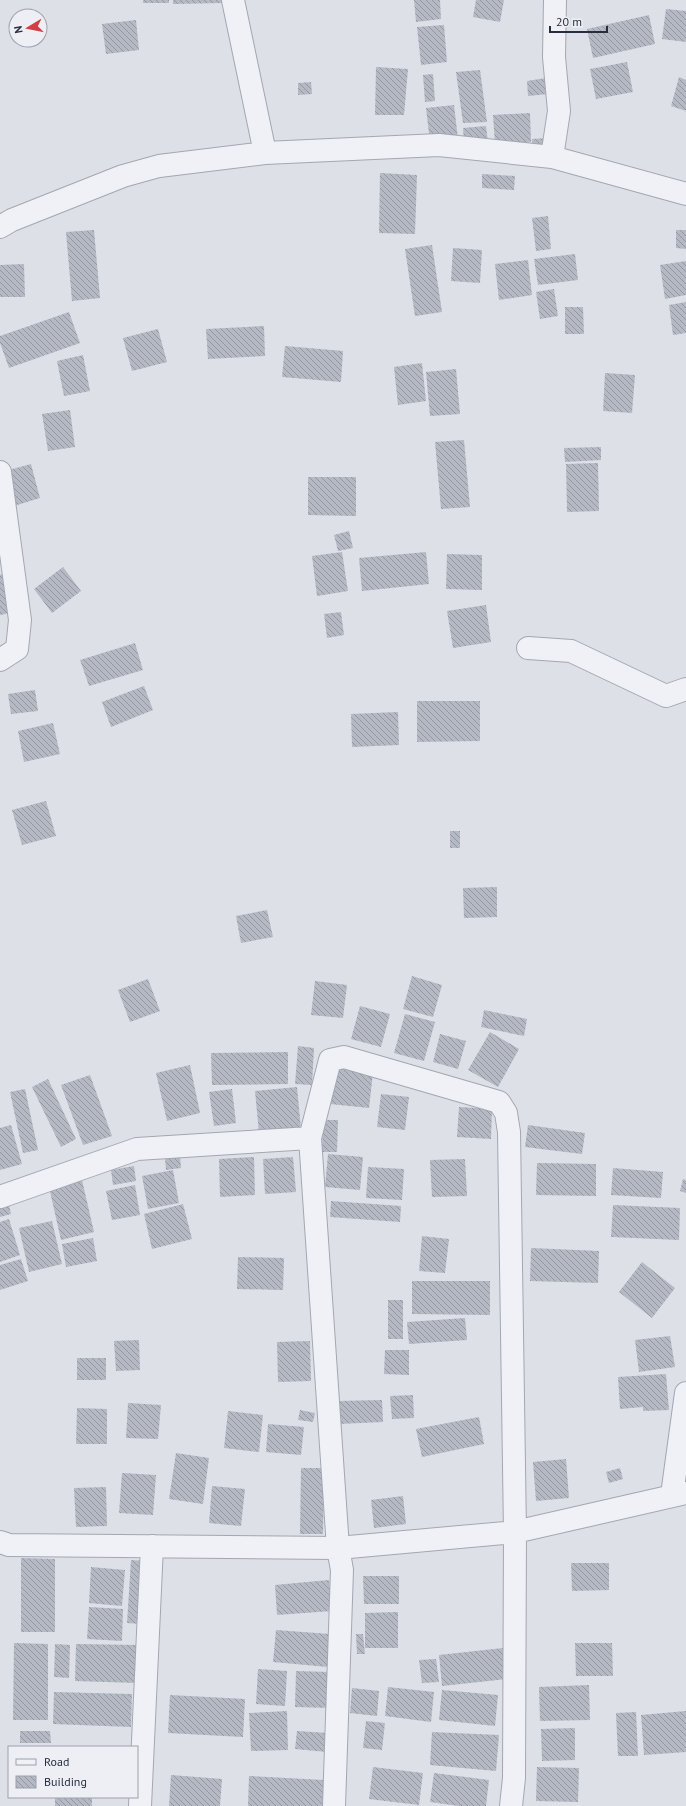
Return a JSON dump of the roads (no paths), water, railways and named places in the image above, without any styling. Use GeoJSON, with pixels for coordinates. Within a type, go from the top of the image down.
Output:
{"type":"FeatureCollection","features":[{"type":"Feature","properties":{"kind":"street"},"geometry":{"type":"LineString","coordinates":[[233,0],[265,153]]}},
{"type":"Feature","properties":{"kind":"street"},"geometry":{"type":"LineString","coordinates":[[552,157],[559,111],[554,57],[555,0]]}},
{"type":"Feature","properties":{"kind":"street"},"geometry":{"type":"LineString","coordinates":[[0,227],[12,220],[123,176],[158,166],[265,153],[439,145],[552,157],[686,194]]}},
{"type":"Feature","properties":{"kind":"street"},"geometry":{"type":"LineString","coordinates":[[0,472],[20,620],[17,649],[0,660]]}},
{"type":"Feature","properties":{"kind":"street"},"geometry":{"type":"LineString","coordinates":[[528,648],[571,651],[666,696],[686,689]]}},
{"type":"Feature","properties":{"kind":"street"},"geometry":{"type":"LineString","coordinates":[[334,1806],[342,1570],[338,1548],[310,1138],[330,1060],[344,1057],[500,1102],[506,1114],[509,1132],[514,1532],[514,1778],[511,1806]]}},
{"type":"Feature","properties":{"kind":"street"},"geometry":{"type":"LineString","coordinates":[[0,1197],[137,1149],[310,1138]]}},
{"type":"Feature","properties":{"kind":"street"},"geometry":{"type":"LineString","coordinates":[[0,1542],[9,1545],[338,1548],[514,1532],[682,1498],[686,1393]]}},
{"type":"Feature","properties":{"kind":"street"},"geometry":{"type":"LineString","coordinates":[[140,1806],[152,1546]]}}]}
